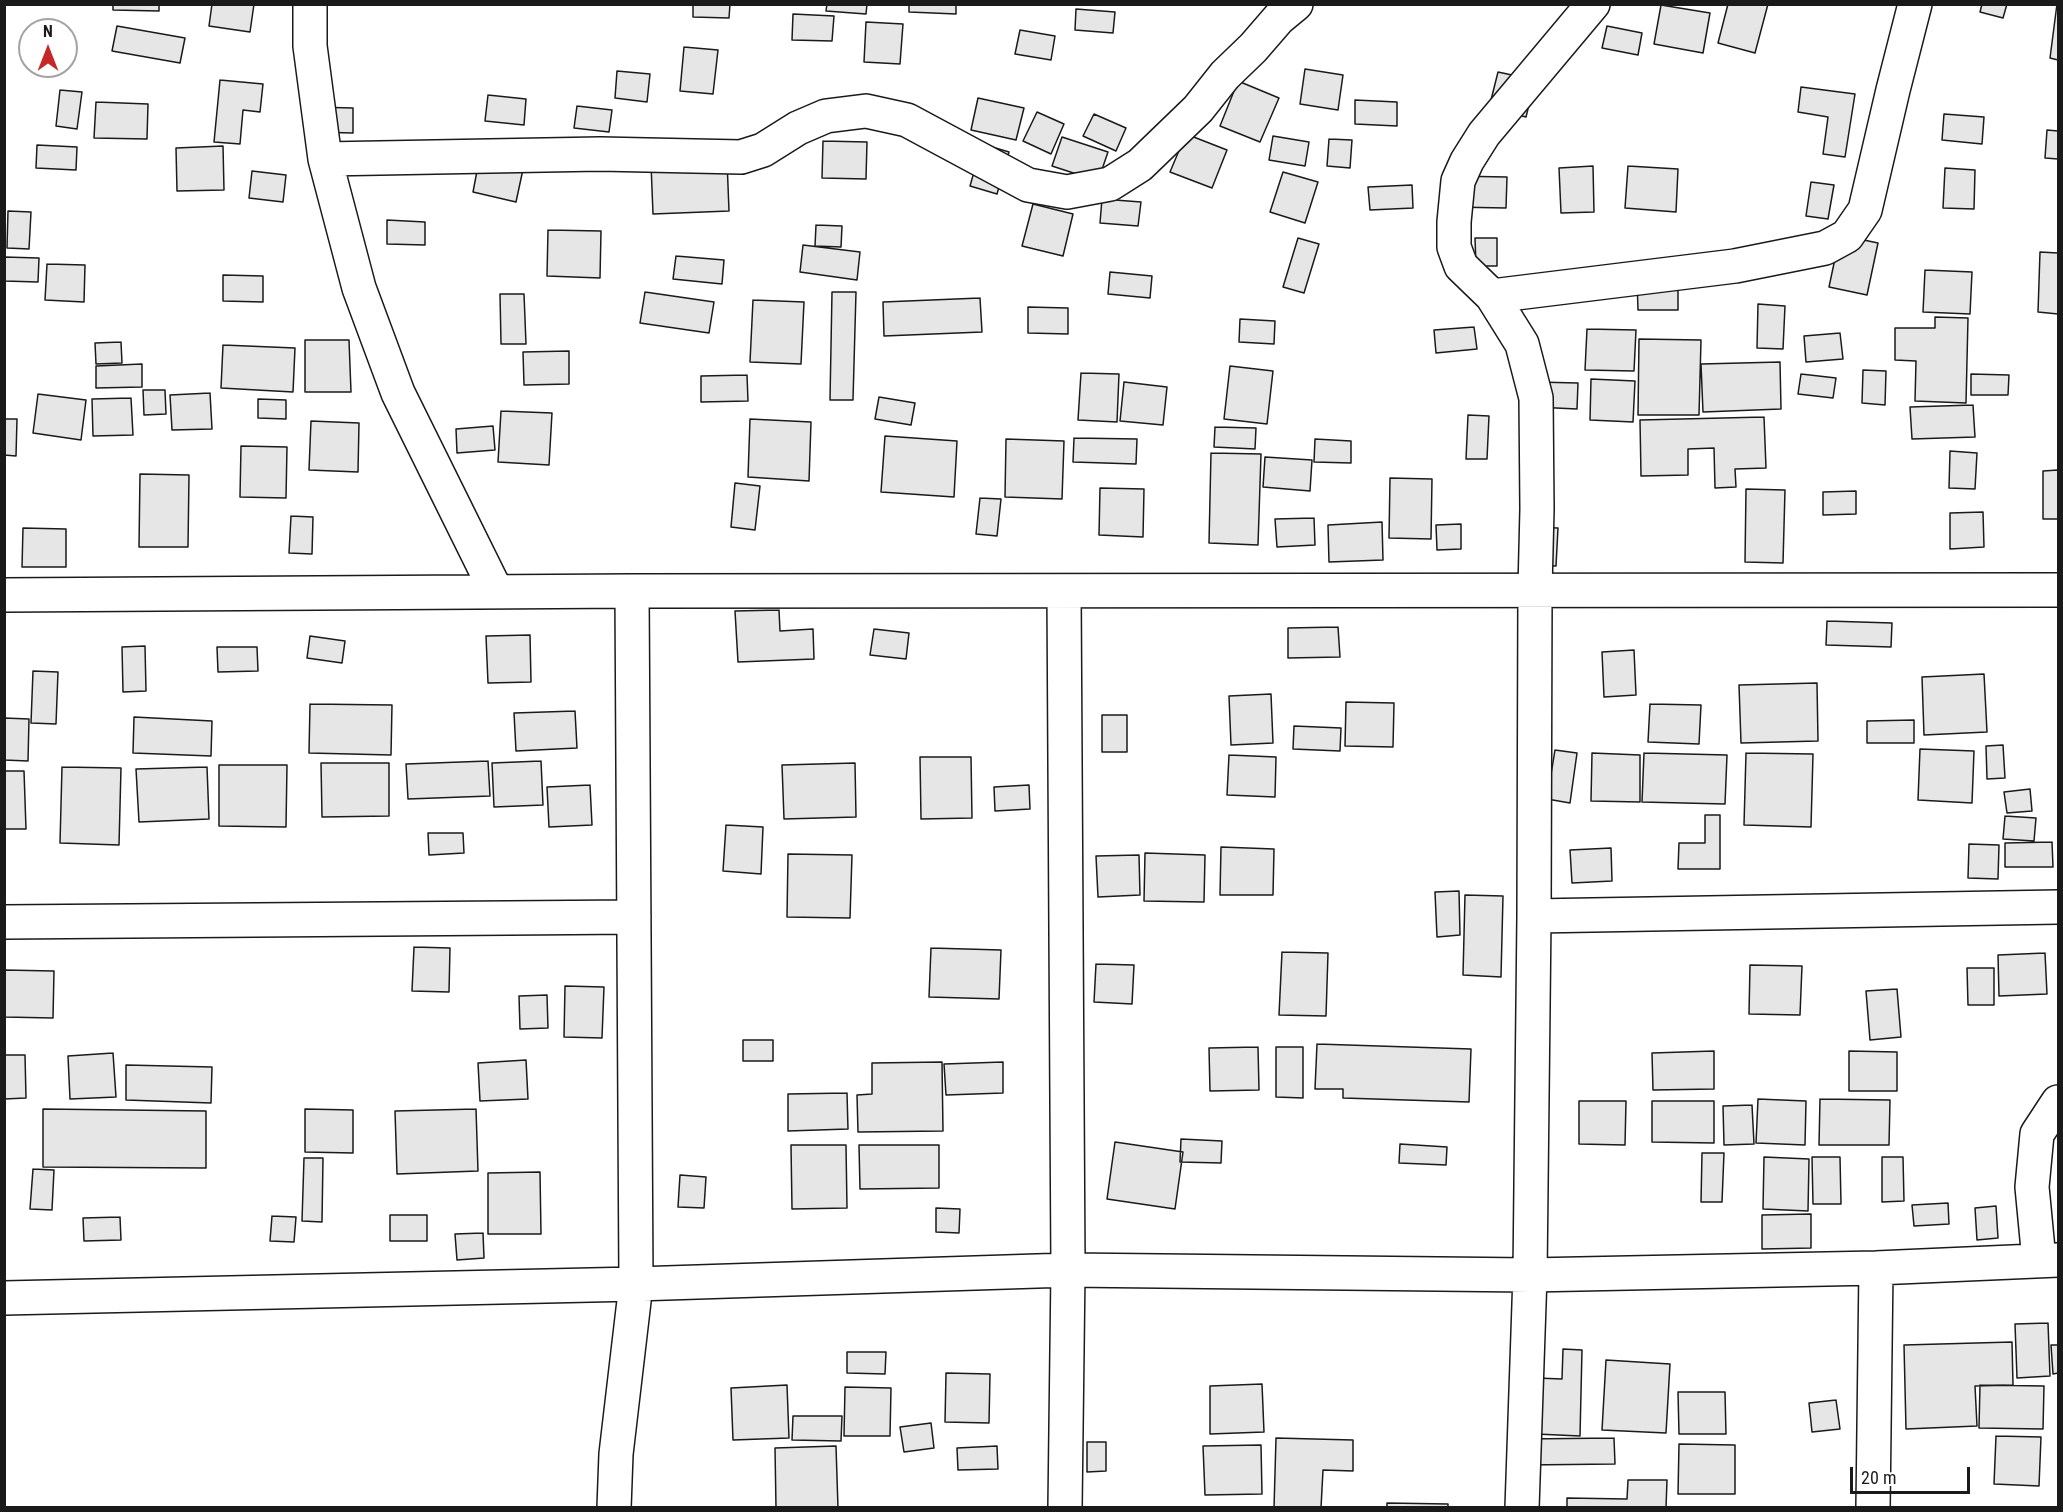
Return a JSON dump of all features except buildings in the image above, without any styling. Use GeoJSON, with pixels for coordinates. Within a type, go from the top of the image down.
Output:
{"type":"FeatureCollection","features":[{"type":"Feature","properties":{"kind":"street"},"geometry":{"type":"LineString","coordinates":[[310,4],[310,46],[325,159],[359,288],[398,393],[496,591]]}},
{"type":"Feature","properties":{"kind":"street"},"geometry":{"type":"LineString","coordinates":[[325,159],[600,154],[741,157],[763,150],[798,128],[826,116],[866,111],[907,120],[1028,185],[1067,192],[1110,184],[1140,165],[1198,109],[1225,75],[1279,18],[1296,4]]}},
{"type":"Feature","properties":{"kind":"street"},"geometry":{"type":"LineString","coordinates":[[1522,1508],[1530,1275],[1536,399],[1522,345],[1492,296],[1461,266],[1454,247],[1454,222],[1458,181],[1467,161],[1484,134],[1593,4]]}},
{"type":"Feature","properties":{"kind":"street"},"geometry":{"type":"LineString","coordinates":[[1492,296],[1735,266],[1824,248],[1847,236],[1865,210],[1915,4]]}},
{"type":"Feature","properties":{"kind":"street"},"geometry":{"type":"LineString","coordinates":[[4,595],[496,591],[1535,589],[2058,593]]}},
{"type":"Feature","properties":{"kind":"street"},"geometry":{"type":"LineString","coordinates":[[614,1508],[616,1454],[636,1284],[632,591]]}},
{"type":"Feature","properties":{"kind":"street"},"geometry":{"type":"LineString","coordinates":[[1064,591],[1068,1270],[1065,1508]]}},
{"type":"Feature","properties":{"kind":"street"},"geometry":{"type":"LineString","coordinates":[[1534,916],[2058,907]]}},
{"type":"Feature","properties":{"kind":"street"},"geometry":{"type":"LineString","coordinates":[[4,922],[634,917]]}},
{"type":"Feature","properties":{"kind":"street"},"geometry":{"type":"LineString","coordinates":[[4,1299],[636,1284],[1068,1270],[1530,1275],[1876,1268],[2049,1260],[2032,1188],[2037,1134],[2058,1102]]}},
{"type":"Feature","properties":{"kind":"street"},"geometry":{"type":"LineString","coordinates":[[1872,1508],[1876,1268]]}}]}
